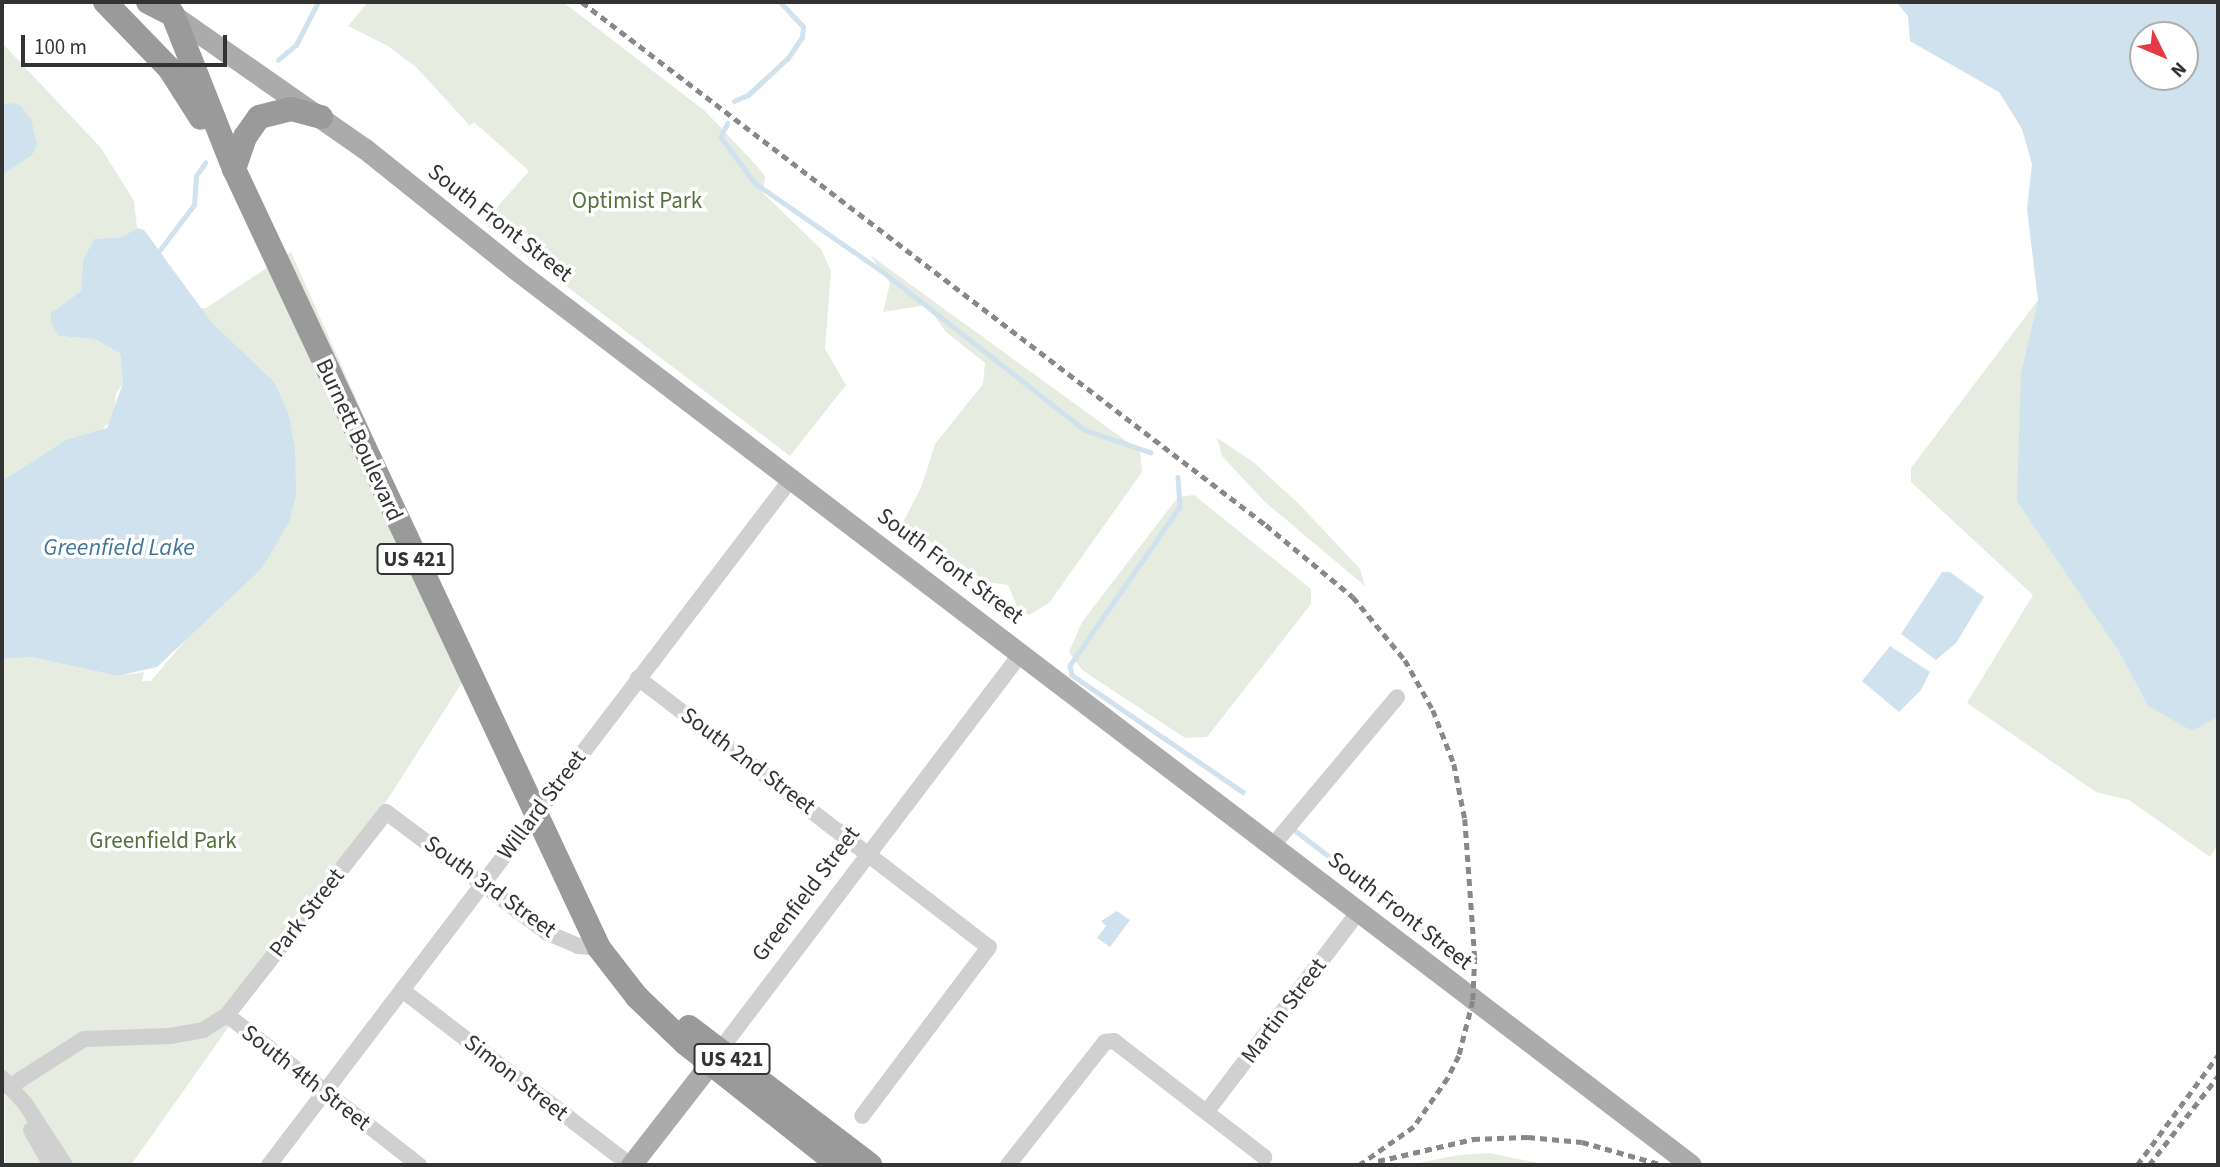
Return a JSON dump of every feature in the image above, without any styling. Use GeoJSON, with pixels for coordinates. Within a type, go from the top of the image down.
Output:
{"type":"FeatureCollection","features":[{"type":"Feature","properties":{"kind":"highway"},"geometry":{"type":"LineString","coordinates":[[105,2],[169,68],[234,169]]}},
{"type":"Feature","properties":{"kind":"highway"},"geometry":{"type":"LineString","coordinates":[[148,2],[171,8]]}},
{"type":"Feature","properties":{"kind":"highway","name":"Burnett Boulevard"},"geometry":{"type":"LineString","coordinates":[[171,8],[234,169],[532,814],[599,948]]}},
{"type":"Feature","properties":{"kind":"highway"},"geometry":{"type":"LineString","coordinates":[[234,169],[245,136],[259,117],[291,109],[321,117]]}},
{"type":"Feature","properties":{"kind":"highway","name":"US 421"},"geometry":{"type":"LineString","coordinates":[[599,948],[637,997],[715,1057],[870,1165]]}},
{"type":"Feature","properties":{"kind":"highway","name":"US 421"},"geometry":{"type":"LineString","coordinates":[[715,1057],[839,1165]]}},
{"type":"Feature","properties":{"kind":"main road","name":"South Front Street"},"geometry":{"type":"LineString","coordinates":[[171,8],[321,117],[1691,1165]]}},
{"type":"Feature","properties":{"kind":"main road","name":"Greenfield Street"},"geometry":{"type":"LineString","coordinates":[[630,1165],[715,1057]]}},
{"type":"Feature","properties":{"kind":"street","name":"Willard Street"},"geometry":{"type":"LineString","coordinates":[[269,1165],[326,1095],[483,885],[532,814],[791,479]]}},
{"type":"Feature","properties":{"kind":"street","name":"Greenfield Street"},"geometry":{"type":"LineString","coordinates":[[715,1057],[1021,653]]}},
{"type":"Feature","properties":{"kind":"street","name":"South 2nd Street"},"geometry":{"type":"LineString","coordinates":[[638,678],[870,853],[989,947],[862,1116]]}},
{"type":"Feature","properties":{"kind":"street"},"geometry":{"type":"LineString","coordinates":[[1273,845],[1397,697]]}},
{"type":"Feature","properties":{"kind":"street","name":"South 3rd Street"},"geometry":{"type":"LineString","coordinates":[[386,812],[548,933],[578,946],[599,948]]}},
{"type":"Feature","properties":{"kind":"street","name":"Park Street"},"geometry":{"type":"LineString","coordinates":[[227,1015],[386,812]]}},
{"type":"Feature","properties":{"kind":"street","name":"Martin Street"},"geometry":{"type":"LineString","coordinates":[[1208,1110],[1359,911]]}},
{"type":"Feature","properties":{"kind":"street","name":"Simon Street"},"geometry":{"type":"LineString","coordinates":[[402,990],[630,1165]]}},
{"type":"Feature","properties":{"kind":"street","name":"South 4th Street"},"geometry":{"type":"LineString","coordinates":[[5,1083],[77,1042],[107,1036],[170,1036],[203,1030],[227,1015],[419,1165]]}},
{"type":"Feature","properties":{"kind":"street"},"geometry":{"type":"LineString","coordinates":[[1008,1165],[1105,1042],[1121,1044],[1208,1110],[1264,1157]]}},
{"type":"Feature","properties":{"kind":"street"},"geometry":{"type":"LineString","coordinates":[[5,1083],[51,1165]]}},
{"type":"Feature","properties":{"kind":"street"},"geometry":{"type":"LineString","coordinates":[[5,1083],[65,1165]]}},
{"type":"Feature","properties":{"kind":"green space","name":"Optimist Park"},"geometry":{"type":"Polygon","coordinates":[[[368,2],[563,2],[705,111],[756,165],[765,176],[763,193],[821,249],[831,271],[825,349],[846,385],[790,456],[483,223],[529,171],[474,122],[470,126],[417,68],[388,46],[348,26],[368,2]]]}},
{"type":"Feature","properties":{"kind":"green space"},"geometry":{"type":"Polygon","coordinates":[[[2,43],[101,148],[134,201],[137,228],[122,237],[94,239],[83,260],[81,291],[51,313],[59,336],[94,339],[120,353],[123,383],[116,394],[114,417],[98,434],[66,440],[2,481],[2,175],[10,103],[2,104],[2,43]]]}},
{"type":"Feature","properties":{"kind":"green space","name":"Greenfield Park"},"geometry":{"type":"Polygon","coordinates":[[[291,252],[474,664],[368,830],[131,1165],[5,1165],[2,659],[31,657],[118,676],[144,672],[142,681],[151,681],[229,588],[155,311],[206,308],[291,252]]]}},
{"type":"Feature","properties":{"kind":"green space"},"geometry":{"type":"Polygon","coordinates":[[[870,255],[1140,451],[1142,472],[1049,603],[1029,615],[1019,611],[1008,585],[986,582],[903,522],[921,488],[935,444],[983,384],[985,363],[945,331],[927,305],[883,312],[890,283],[870,255]]]}},
{"type":"Feature","properties":{"kind":"green space"},"geometry":{"type":"Polygon","coordinates":[[[2038,300],[2021,372],[2118,650],[2148,706],[2192,730],[2218,717],[2218,844],[2210,857],[2129,800],[2096,792],[1967,703],[2033,595],[1911,482],[1911,468],[2038,300]]]}},
{"type":"Feature","properties":{"kind":"green space"},"geometry":{"type":"Polygon","coordinates":[[[1217,438],[1252,461],[1300,505],[1360,569],[1365,586],[1265,502],[1222,456],[1217,438]]]}},
{"type":"Feature","properties":{"kind":"green space"},"geometry":{"type":"Polygon","coordinates":[[[1194,495],[1311,589],[1311,604],[1207,737],[1185,738],[1082,670],[1069,652],[1082,622],[1178,497],[1194,495]]]}},
{"type":"Feature","properties":{"kind":"green space"},"geometry":{"type":"Polygon","coordinates":[[[1489,1153],[1548,1165],[1408,1165],[1459,1155],[1489,1153]]]}},
{"type":"Feature","properties":{"kind":"water"},"geometry":{"type":"Polygon","coordinates":[[[1896,2],[2218,2],[2218,717],[2192,731],[2148,706],[2118,650],[2017,501],[2021,372],[2038,300],[2027,209],[2032,164],[2022,129],[1999,92],[1910,41],[1908,16],[1896,2]]]}},
{"type":"Feature","properties":{"kind":"water"},"geometry":{"type":"Polygon","coordinates":[[[2,104],[20,105],[31,119],[37,145],[32,155],[2,175],[2,104]]]}},
{"type":"Feature","properties":{"kind":"water","name":"Greenfield Lake"},"geometry":{"type":"Polygon","coordinates":[[[137,228],[144,230],[212,323],[274,382],[288,412],[295,448],[296,496],[289,522],[262,568],[157,667],[118,676],[31,657],[2,659],[2,481],[66,440],[107,428],[123,383],[120,353],[94,339],[59,336],[51,323],[51,313],[81,291],[83,260],[94,239],[122,237],[137,228]]]}},
{"type":"Feature","properties":{"kind":"water"},"geometry":{"type":"Polygon","coordinates":[[[1942,572],[1950,572],[1984,597],[1956,643],[1936,660],[1901,634],[1942,572]]]}},
{"type":"Feature","properties":{"kind":"water"},"geometry":{"type":"Polygon","coordinates":[[[1890,646],[1930,672],[1921,690],[1899,712],[1862,681],[1890,646]]]}},
{"type":"Feature","properties":{"kind":"water"},"geometry":{"type":"Polygon","coordinates":[[[1117,911],[1130,920],[1110,947],[1097,938],[1106,926],[1101,921],[1117,911]]]}},
{"type":"Feature","properties":{"kind":"waterway"},"geometry":{"type":"LineString","coordinates":[[278,60],[296,45],[318,2]]}},
{"type":"Feature","properties":{"kind":"waterway"},"geometry":{"type":"LineString","coordinates":[[734,101],[748,95],[788,58],[802,37],[803,27],[780,2]]}},
{"type":"Feature","properties":{"kind":"waterway"},"geometry":{"type":"LineString","coordinates":[[728,123],[721,137],[755,183],[886,274],[1085,430],[1150,452]]}},
{"type":"Feature","properties":{"kind":"waterway"},"geometry":{"type":"LineString","coordinates":[[156,255],[194,205],[196,176],[205,163]]}},
{"type":"Feature","properties":{"kind":"waterway"},"geometry":{"type":"LineString","coordinates":[[1178,477],[1180,507],[1070,666],[1072,675],[1243,792]]}},
{"type":"Feature","properties":{"kind":"waterway"},"geometry":{"type":"LineString","coordinates":[[1296,831],[1451,950]]}},
{"type":"Feature","properties":{"kind":"railway"},"geometry":{"type":"LineString","coordinates":[[582,2],[1266,525],[1353,597],[1405,660],[1433,710],[1454,764],[1465,819],[1475,957],[1473,1001],[1459,1056],[1448,1078],[1414,1127],[1360,1165]]}},
{"type":"Feature","properties":{"kind":"railway"},"geometry":{"type":"LineString","coordinates":[[2137,1165],[2218,1055]]}},
{"type":"Feature","properties":{"kind":"railway"},"geometry":{"type":"LineString","coordinates":[[2149,1165],[2218,1076]]}},
{"type":"Feature","properties":{"kind":"railway"},"geometry":{"type":"LineString","coordinates":[[1378,1161],[1473,1139],[1528,1137],[1582,1142],[1663,1165]]}}]}
